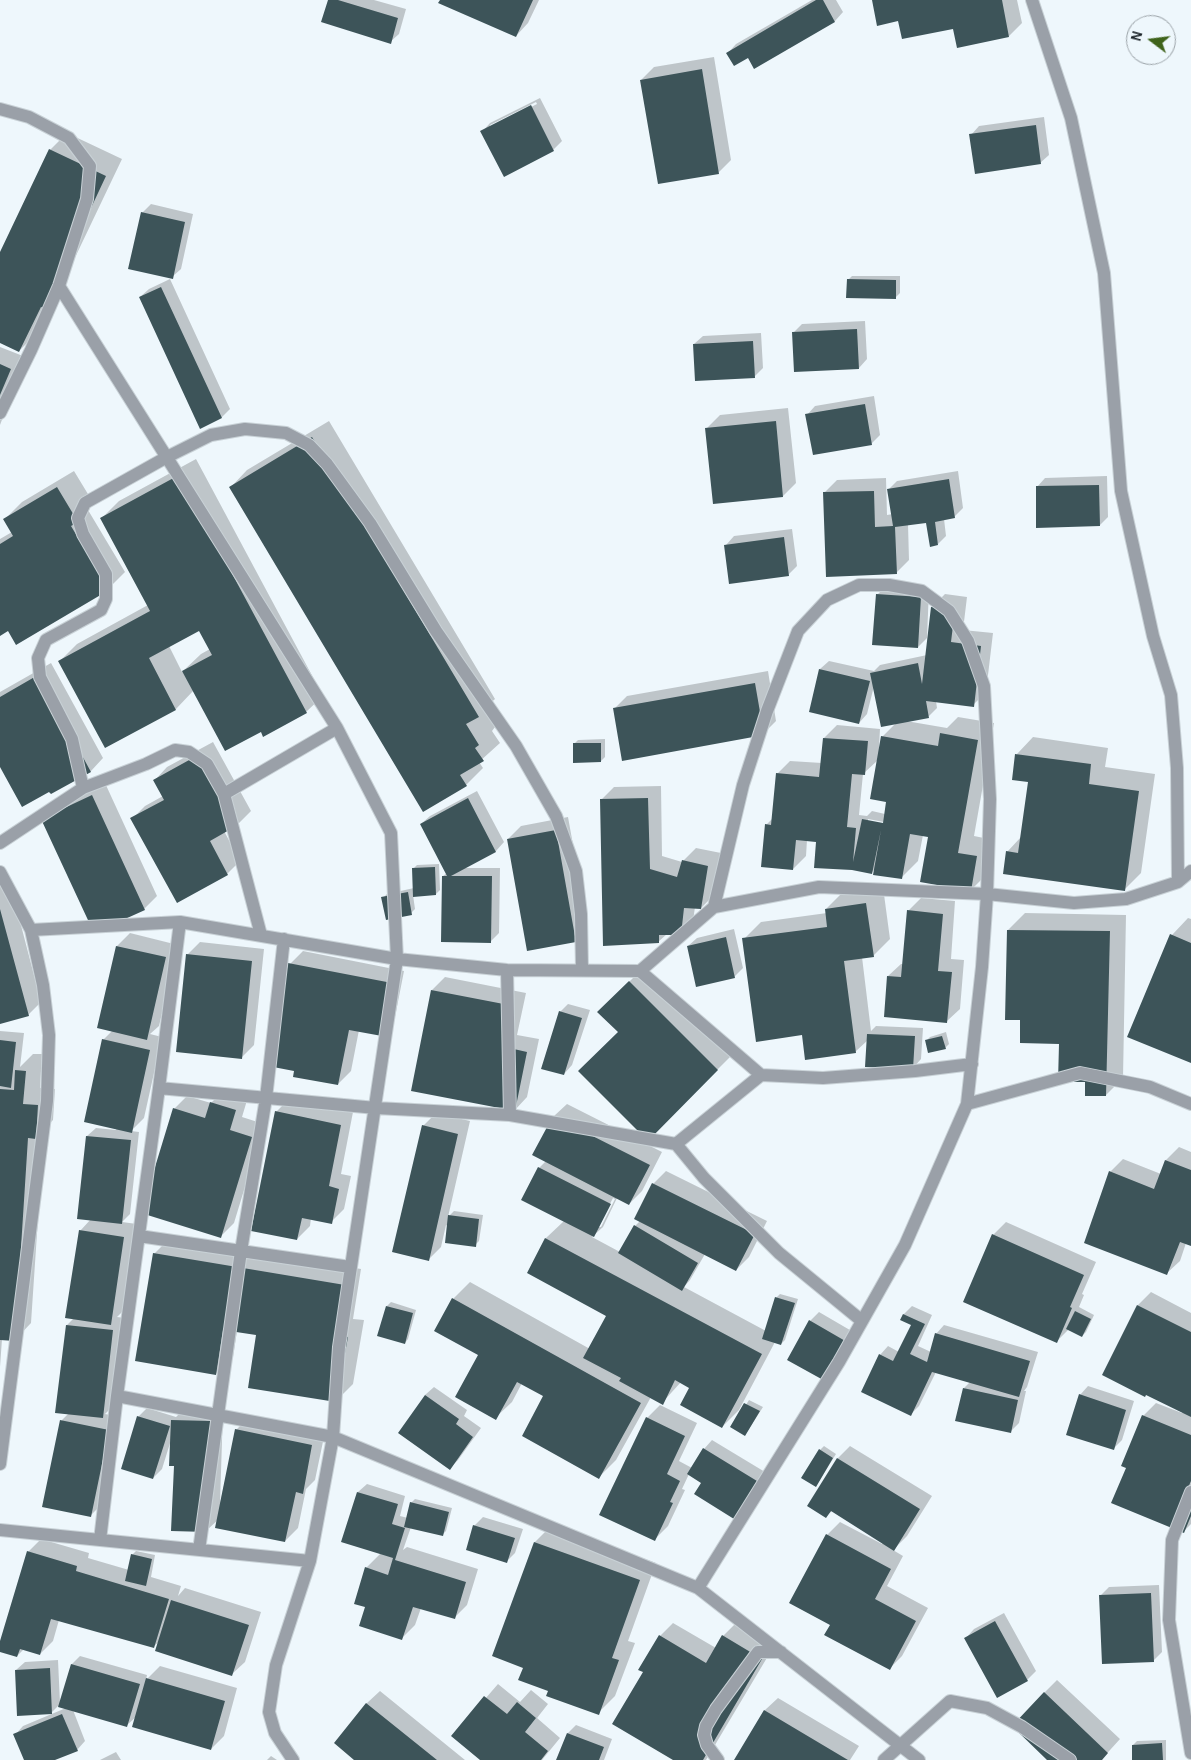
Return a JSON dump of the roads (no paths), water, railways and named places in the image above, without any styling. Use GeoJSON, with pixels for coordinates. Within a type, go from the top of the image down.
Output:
{"type":"FeatureCollection","features":[{"type":"Feature","properties":{"kind":"street"},"geometry":{"type":"LineString","coordinates":[[1032,0],[1070,118],[1104,273],[1121,491],[1153,636],[1171,695],[1177,768],[1178,882]]}},
{"type":"Feature","properties":{"kind":"street"},"geometry":{"type":"LineString","coordinates":[[0,109],[29,117],[69,138],[90,166],[87,199],[58,286],[31,350],[0,413]]}},
{"type":"Feature","properties":{"kind":"street"},"geometry":{"type":"LineString","coordinates":[[58,286],[338,728],[391,833],[397,959],[339,1347],[333,1437],[310,1561],[276,1665],[269,1712],[275,1733],[293,1760]]}},
{"type":"Feature","properties":{"kind":"street"},"geometry":{"type":"LineString","coordinates":[[83,788],[72,739],[40,677],[38,658],[46,640],[101,610],[106,599],[106,574],[83,534],[78,518],[85,503],[167,457],[211,435],[245,429],[286,433],[309,445],[327,464],[370,523],[436,631],[516,746],[556,816],[576,871],[581,914],[582,970]]}},
{"type":"Feature","properties":{"kind":"street"},"geometry":{"type":"LineString","coordinates":[[698,1588],[838,1362],[905,1246],[967,1104],[982,968],[987,894],[990,799],[984,686],[968,640],[949,611],[922,591],[889,586],[859,585],[827,600],[798,631],[767,711],[743,785],[714,907]]}},
{"type":"Feature","properties":{"kind":"street"},"geometry":{"type":"LineString","coordinates":[[224,794],[338,728]]}},
{"type":"Feature","properties":{"kind":"street"},"geometry":{"type":"LineString","coordinates":[[0,843],[83,788],[146,764],[175,750],[189,752],[207,764],[224,794],[261,935]]}},
{"type":"Feature","properties":{"kind":"street"},"geometry":{"type":"LineString","coordinates":[[640,971],[714,907],[819,887],[987,894],[1074,903],[1126,899],[1178,882],[1191,871]]}},
{"type":"Feature","properties":{"kind":"street"},"geometry":{"type":"LineString","coordinates":[[0,872],[31,930],[43,985],[49,1035],[47,1101],[0,1464]]}},
{"type":"Feature","properties":{"kind":"street"},"geometry":{"type":"LineString","coordinates":[[100,1540],[117,1396],[180,922]]}},
{"type":"Feature","properties":{"kind":"street"},"geometry":{"type":"LineString","coordinates":[[31,930],[180,922],[397,959],[507,970],[640,971],[761,1075],[823,1078],[915,1071],[972,1064]]}},
{"type":"Feature","properties":{"kind":"street"},"geometry":{"type":"LineString","coordinates":[[199,1550],[266,1098],[284,940]]}},
{"type":"Feature","properties":{"kind":"street"},"geometry":{"type":"LineString","coordinates":[[507,970],[510,1115]]}},
{"type":"Feature","properties":{"kind":"street"},"geometry":{"type":"LineString","coordinates":[[967,1104],[1080,1072],[1150,1087],[1191,1104]]}},
{"type":"Feature","properties":{"kind":"street"},"geometry":{"type":"LineString","coordinates":[[676,1144],[761,1075]]}},
{"type":"Feature","properties":{"kind":"street"},"geometry":{"type":"LineString","coordinates":[[159,1088],[376,1108],[510,1115],[676,1144],[704,1178],[779,1253],[862,1321]]}},
{"type":"Feature","properties":{"kind":"street"},"geometry":{"type":"LineString","coordinates":[[139,1236],[350,1267]]}},
{"type":"Feature","properties":{"kind":"street"},"geometry":{"type":"LineString","coordinates":[[117,1396],[333,1437],[698,1588],[919,1760]]}},
{"type":"Feature","properties":{"kind":"street"},"geometry":{"type":"LineString","coordinates":[[1191,1492],[1172,1540],[1169,1620],[1191,1753]]}},
{"type":"Feature","properties":{"kind":"street"},"geometry":{"type":"LineString","coordinates":[[0,1530],[310,1561]]}},
{"type":"Feature","properties":{"kind":"street"},"geometry":{"type":"LineString","coordinates":[[718,1760],[707,1745],[704,1735],[706,1726],[716,1709],[758,1652],[781,1652]]}},
{"type":"Feature","properties":{"kind":"street"},"geometry":{"type":"LineString","coordinates":[[884,1760],[902,1746],[950,1701],[987,1708],[1022,1727],[1070,1760]]}}]}
